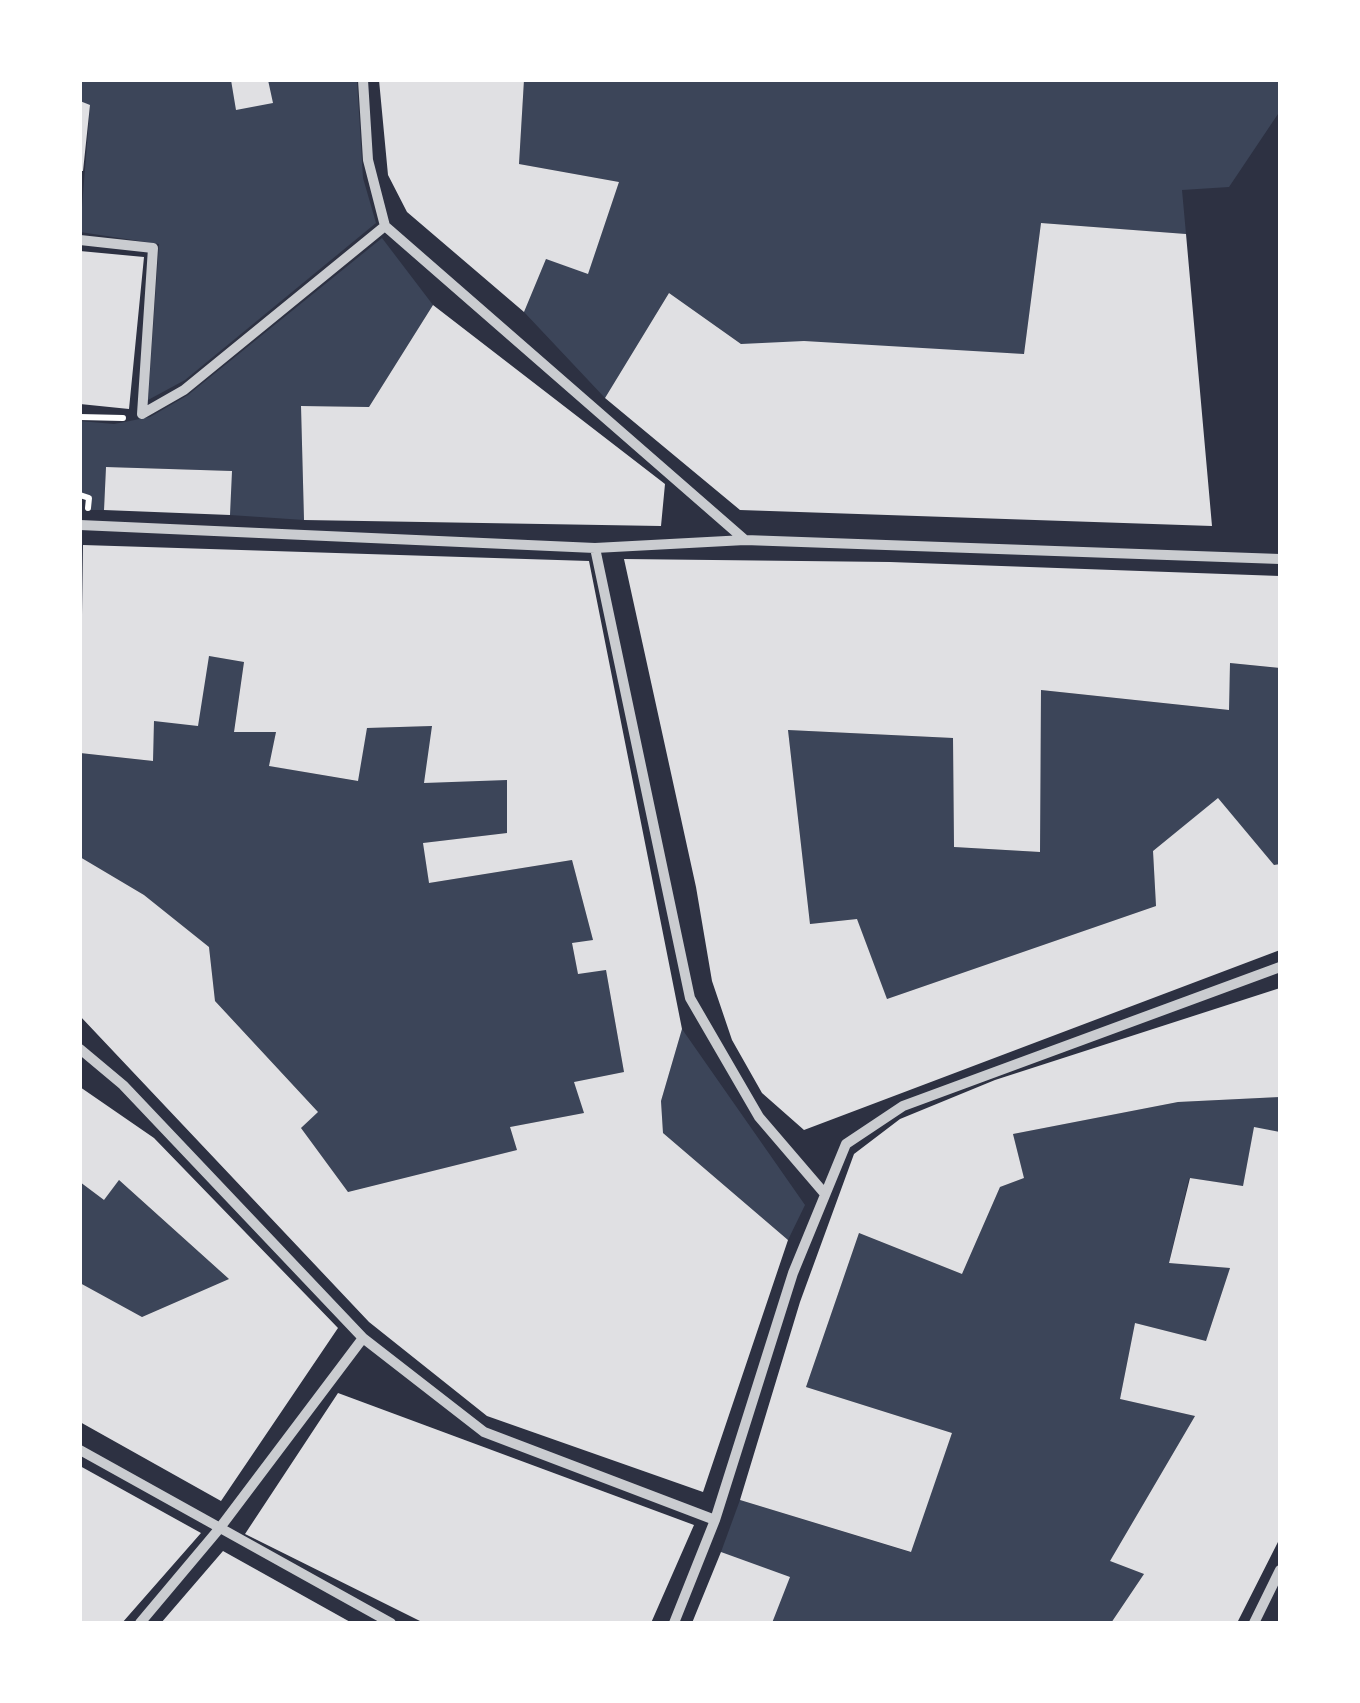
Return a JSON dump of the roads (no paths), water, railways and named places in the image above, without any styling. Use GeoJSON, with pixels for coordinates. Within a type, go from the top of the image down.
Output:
{"type":"FeatureCollection","features":[{"type":"Feature","properties":{"kind":"street"},"geometry":{"type":"LineString","coordinates":[[363,80],[368,160],[385,226],[745,540]]}},
{"type":"Feature","properties":{"kind":"street"},"geometry":{"type":"LineString","coordinates":[[80,240],[152,248],[142,414],[184,390],[385,226]]}},
{"type":"Feature","properties":{"kind":"street"},"geometry":{"type":"LineString","coordinates":[[80,525],[595,548],[745,540],[1280,560]]}},
{"type":"Feature","properties":{"kind":"street"},"geometry":{"type":"LineString","coordinates":[[595,548],[690,998],[759,1116],[824,1194]]}},
{"type":"Feature","properties":{"kind":"street"},"geometry":{"type":"LineString","coordinates":[[674,1623],[716,1520],[793,1273],[846,1144],[904,1106],[1280,967]]}},
{"type":"Feature","properties":{"kind":"street"},"geometry":{"type":"LineString","coordinates":[[80,1049],[123,1085],[362,1338],[484,1432],[716,1520]]}},
{"type":"Feature","properties":{"kind":"street"},"geometry":{"type":"LineString","coordinates":[[140,1623],[219,1529],[362,1338]]}},
{"type":"Feature","properties":{"kind":"street"},"geometry":{"type":"LineString","coordinates":[[80,1450],[391,1623]]}},
{"type":"Feature","properties":{"kind":"street"},"geometry":{"type":"LineString","coordinates":[[1254,1623],[1280,1570]]}}]}
